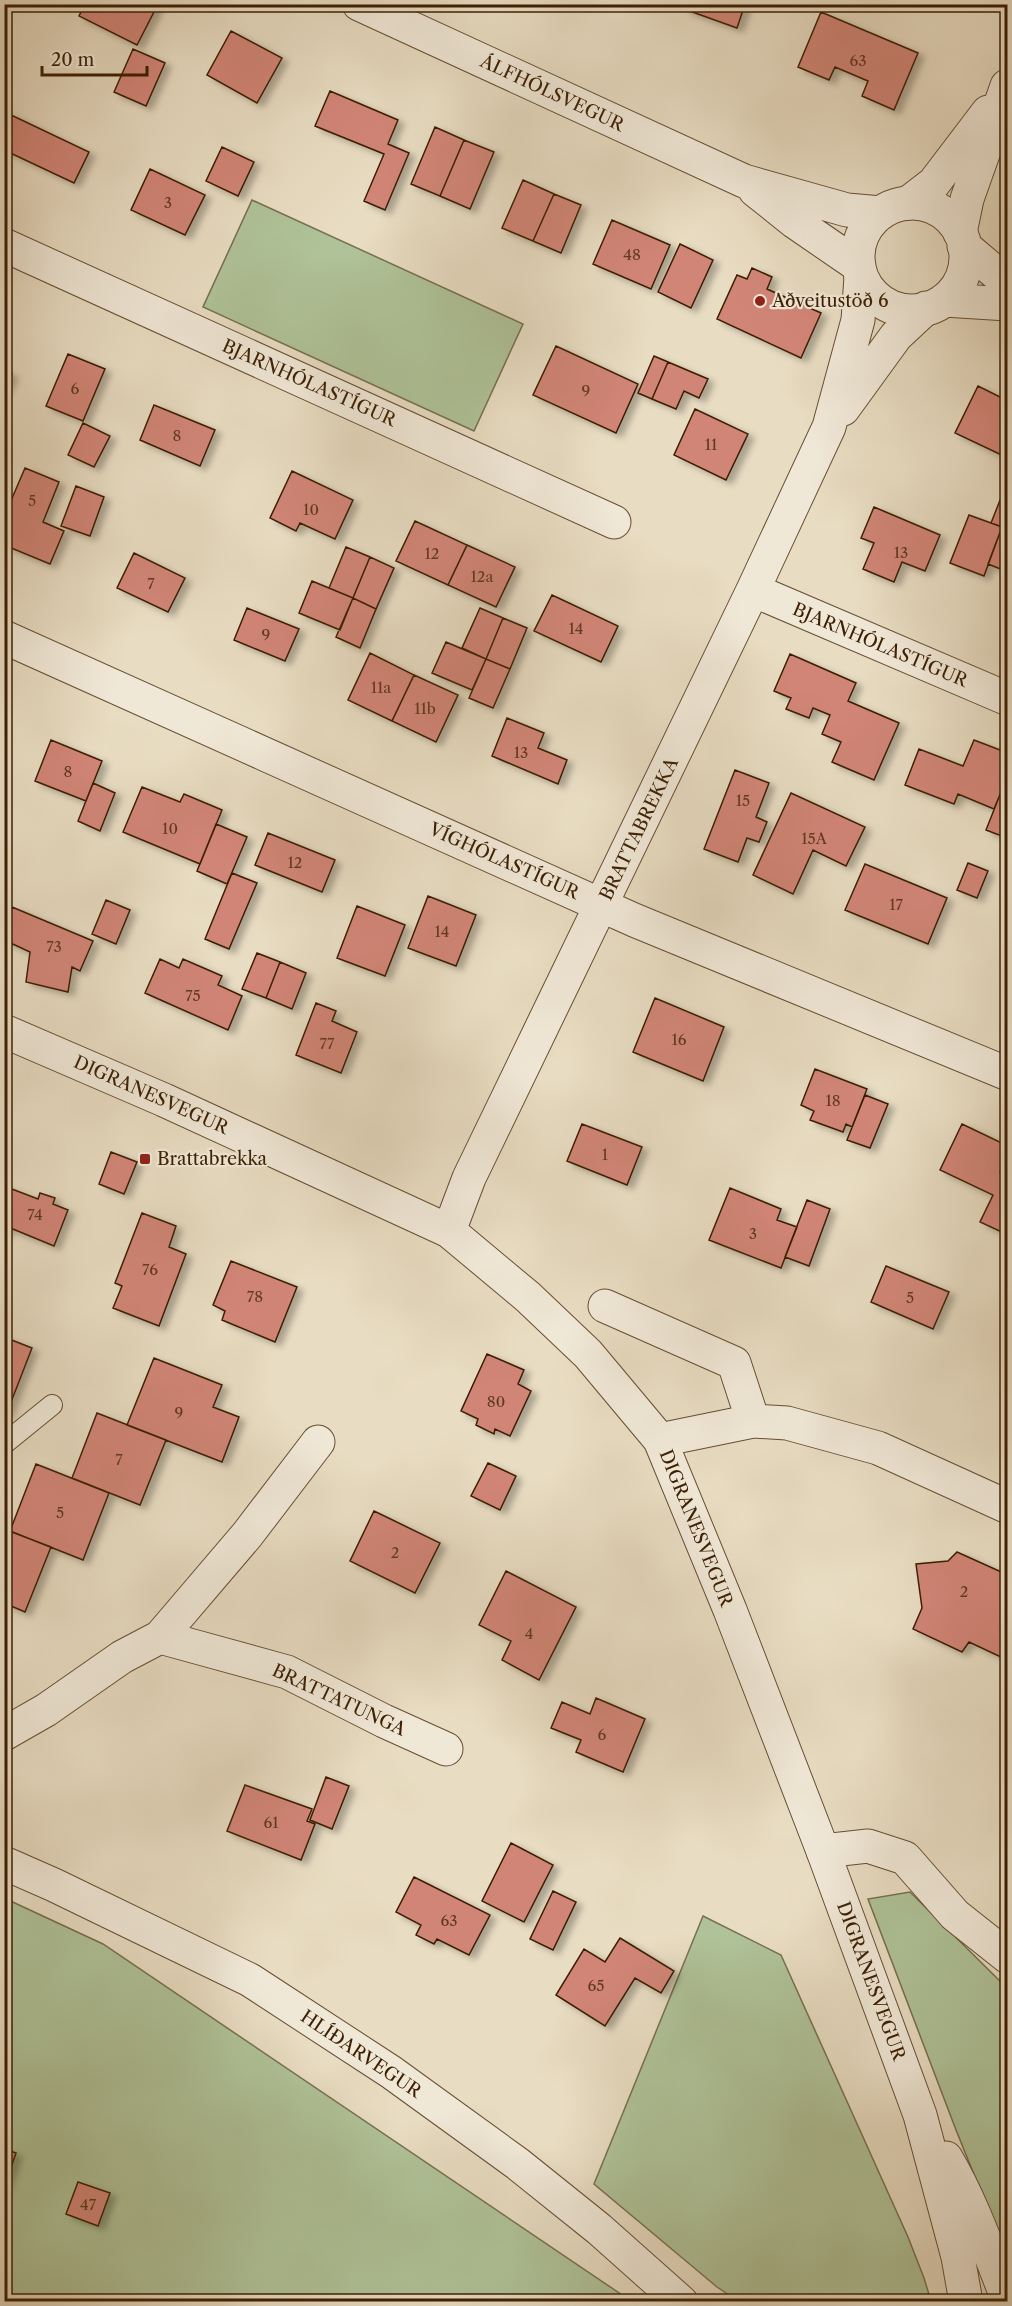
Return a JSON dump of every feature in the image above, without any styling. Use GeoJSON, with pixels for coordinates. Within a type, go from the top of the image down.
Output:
{"type":"FeatureCollection","features":[{"type":"Feature","properties":{"kind":"street","name":"ÁLFHÓLSVEGUR"},"geometry":{"type":"LineString","coordinates":[[359,4],[744,181],[847,210],[894,208]]}},
{"type":"Feature","properties":{"kind":"street"},"geometry":{"type":"LineString","coordinates":[[1007,86],[934,183],[870,223],[862,236],[858,251],[860,271],[869,290],[881,301],[895,308],[910,311],[935,304],[1008,304]]}},
{"type":"Feature","properties":{"kind":"street"},"geometry":{"type":"LineString","coordinates":[[935,304],[955,289],[962,275],[965,261],[962,239],[968,199],[1007,86]]}},
{"type":"Feature","properties":{"kind":"street","name":"ÁLFHÓLSVEGUR"},"geometry":{"type":"LineString","coordinates":[[744,181],[860,271]]}},
{"type":"Feature","properties":{"kind":"street"},"geometry":{"type":"LineString","coordinates":[[894,208],[924,205],[939,210],[951,220],[962,239],[996,273],[1008,280]]}},
{"type":"Feature","properties":{"kind":"street","name":"BJARNHÓLASTÍGUR"},"geometry":{"type":"LineString","coordinates":[[4,245],[614,522]]}},
{"type":"Feature","properties":{"kind":"street","name":"BRATTABREKKA"},"geometry":{"type":"LineString","coordinates":[[449,1231],[469,1178],[602,906],[829,427],[858,320],[860,271]]}},
{"type":"Feature","properties":{"kind":"street","name":"BRATTABREKKA"},"geometry":{"type":"LineString","coordinates":[[829,427],[896,336],[935,304]]}},
{"type":"Feature","properties":{"kind":"street","name":"BJARNHÓLASTÍGUR"},"geometry":{"type":"LineString","coordinates":[[753,590],[1008,699]]}},
{"type":"Feature","properties":{"kind":"street","name":"VÍGHÓLASTÍGUR"},"geometry":{"type":"LineString","coordinates":[[4,637],[602,906],[1008,1074]]}},
{"type":"Feature","properties":{"kind":"street","name":"DIGRANESVEGUR"},"geometry":{"type":"LineString","coordinates":[[4,1030],[164,1100],[449,1231],[528,1298],[588,1354],[660,1440],[730,1611],[823,1851],[920,2115],[957,2257],[966,2301]]}},
{"type":"Feature","properties":{"kind":"street"},"geometry":{"type":"LineString","coordinates":[[605,1306],[734,1363],[753,1421]]}},
{"type":"Feature","properties":{"kind":"street"},"geometry":{"type":"LineString","coordinates":[[660,1440],[753,1421],[787,1423],[878,1448],[1008,1507]]}},
{"type":"Feature","properties":{"kind":"street"},"geometry":{"type":"LineString","coordinates":[[4,1734],[46,1710],[122,1657],[160,1637],[247,1535],[318,1442]]}},
{"type":"Feature","properties":{"kind":"street","name":"BRATTATUNGA"},"geometry":{"type":"LineString","coordinates":[[160,1637],[287,1672],[446,1749]]}},
{"type":"Feature","properties":{"kind":"street"},"geometry":{"type":"LineString","coordinates":[[823,1851],[868,1846],[905,1858],[954,1915],[1008,1957]]}},
{"type":"Feature","properties":{"kind":"street","name":"HLÍÐARVEGUR"},"geometry":{"type":"LineString","coordinates":[[4,1863],[54,1885],[259,1986],[391,2072],[518,2164],[599,2229],[681,2301]]}},
{"type":"Feature","properties":{"kind":"street","name":"DIGRANESVEGUR"},"geometry":{"type":"LineString","coordinates":[[920,2115],[957,2178],[1008,2300]]}},
{"type":"Feature","properties":{"kind":"lane"},"geometry":{"type":"LineString","coordinates":[[4,1444],[52,1405]]}},
{"type":"Feature","properties":{"kind":"green space"},"geometry":{"type":"Polygon","coordinates":[[[252,200],[523,324],[474,431],[203,307],[252,200]]]}},
{"type":"Feature","properties":{"kind":"green space"},"geometry":{"type":"Polygon","coordinates":[[[910,1892],[1007,1988],[1007,2256],[956,2130],[868,1899],[910,1892]]]}},
{"type":"Feature","properties":{"kind":"green space"},"geometry":{"type":"Polygon","coordinates":[[[4,1898],[103,1944],[631,2301],[5,2301],[4,1898]]]}},
{"type":"Feature","properties":{"kind":"green space"},"geometry":{"type":"Polygon","coordinates":[[[703,1916],[781,1955],[908,2237],[931,2301],[738,2301],[717,2287],[594,2184],[703,1916]]]}},
{"type":"Feature","properties":{"kind":"building"},"geometry":{"type":"Polygon","coordinates":[[[85,4],[154,4],[157,6],[137,45],[79,16],[85,4]]]}},
{"type":"Feature","properties":{"kind":"building"},"geometry":{"type":"Polygon","coordinates":[[[686,4],[745,4],[737,28],[684,9],[686,4]]]}},
{"type":"Feature","properties":{"kind":"building"},"geometry":{"type":"Polygon","coordinates":[[[821,12],[918,53],[894,110],[862,96],[868,81],[835,67],[829,80],[798,67],[821,12]]]}},
{"type":"Feature","properties":{"kind":"building"},"geometry":{"type":"Polygon","coordinates":[[[231,31],[282,58],[257,103],[207,75],[231,31]]]}},
{"type":"Feature","properties":{"kind":"building"},"geometry":{"type":"Polygon","coordinates":[[[133,49],[165,63],[146,106],[114,92],[133,49]]]}},
{"type":"Feature","properties":{"kind":"building"},"geometry":{"type":"Polygon","coordinates":[[[330,91],[398,120],[388,144],[409,153],[385,210],[364,201],[384,154],[315,126],[330,91]]]}},
{"type":"Feature","properties":{"kind":"building"},"geometry":{"type":"Polygon","coordinates":[[[9,114],[89,152],[74,183],[4,150],[4,123],[9,114]]]}},
{"type":"Feature","properties":{"kind":"building"},"geometry":{"type":"Polygon","coordinates":[[[435,127],[464,140],[440,196],[411,184],[435,127]]]}},
{"type":"Feature","properties":{"kind":"building"},"geometry":{"type":"Polygon","coordinates":[[[464,140],[494,152],[470,209],[440,196],[464,140]]]}},
{"type":"Feature","properties":{"kind":"building"},"geometry":{"type":"Polygon","coordinates":[[[222,147],[254,162],[238,196],[206,181],[222,147]]]}},
{"type":"Feature","properties":{"kind":"building"},"geometry":{"type":"Polygon","coordinates":[[[150,169],[205,195],[185,235],[131,210],[150,169]]]}},
{"type":"Feature","properties":{"kind":"building"},"geometry":{"type":"Polygon","coordinates":[[[523,180],[554,194],[533,241],[502,228],[523,180]]]}},
{"type":"Feature","properties":{"kind":"building"},"geometry":{"type":"Polygon","coordinates":[[[554,194],[581,205],[561,253],[533,241],[554,194]]]}},
{"type":"Feature","properties":{"kind":"building"},"geometry":{"type":"Polygon","coordinates":[[[612,220],[670,245],[651,289],[593,264],[612,220]]]}},
{"type":"Feature","properties":{"kind":"building"},"geometry":{"type":"Polygon","coordinates":[[[680,244],[713,260],[691,308],[658,292],[680,244]]]}},
{"type":"Feature","properties":{"kind":"building","name":"Aðveitustöð 6"},"geometry":{"type":"Polygon","coordinates":[[[752,268],[772,277],[767,289],[821,313],[801,358],[717,319],[737,275],[747,279],[752,268]]]}},
{"type":"Feature","properties":{"kind":"building"},"geometry":{"type":"Polygon","coordinates":[[[556,346],[638,384],[616,433],[533,395],[556,346]]]}},
{"type":"Feature","properties":{"kind":"building"},"geometry":{"type":"Polygon","coordinates":[[[68,354],[105,369],[83,421],[46,406],[68,354]]]}},
{"type":"Feature","properties":{"kind":"building"},"geometry":{"type":"Polygon","coordinates":[[[654,356],[668,362],[652,399],[638,393],[654,356]]]}},
{"type":"Feature","properties":{"kind":"building"},"geometry":{"type":"Polygon","coordinates":[[[668,362],[708,379],[699,398],[684,391],[676,409],[652,399],[668,362]]]}},
{"type":"Feature","properties":{"kind":"building"},"geometry":{"type":"Polygon","coordinates":[[[4,371],[12,374],[4,391],[4,371]]]}},
{"type":"Feature","properties":{"kind":"building"},"geometry":{"type":"Polygon","coordinates":[[[978,386],[1008,401],[1008,458],[955,433],[978,386]]]}},
{"type":"Feature","properties":{"kind":"building"},"geometry":{"type":"Polygon","coordinates":[[[154,405],[215,430],[200,466],[140,440],[154,405]]]}},
{"type":"Feature","properties":{"kind":"building"},"geometry":{"type":"Polygon","coordinates":[[[695,409],[748,434],[726,480],[674,455],[695,409]]]}},
{"type":"Feature","properties":{"kind":"building"},"geometry":{"type":"Polygon","coordinates":[[[83,423],[110,436],[94,467],[68,455],[83,423]]]}},
{"type":"Feature","properties":{"kind":"building"},"geometry":{"type":"Polygon","coordinates":[[[25,468],[59,482],[43,522],[64,531],[50,564],[4,545],[4,517],[25,468]]]}},
{"type":"Feature","properties":{"kind":"building"},"geometry":{"type":"Polygon","coordinates":[[[292,471],[353,500],[335,539],[300,523],[296,531],[270,518],[292,471]]]}},
{"type":"Feature","properties":{"kind":"building"},"geometry":{"type":"Polygon","coordinates":[[[1008,480],[1008,529],[991,523],[1008,480]]]}},
{"type":"Feature","properties":{"kind":"building"},"geometry":{"type":"Polygon","coordinates":[[[76,486],[104,497],[90,536],[61,526],[76,486]]]}},
{"type":"Feature","properties":{"kind":"building"},"geometry":{"type":"Polygon","coordinates":[[[874,507],[940,535],[925,571],[902,562],[894,582],[863,569],[874,543],[861,538],[874,507]]]}},
{"type":"Feature","properties":{"kind":"building"},"geometry":{"type":"Polygon","coordinates":[[[969,515],[1002,527],[984,576],[950,563],[969,515]]]}},
{"type":"Feature","properties":{"kind":"building"},"geometry":{"type":"Polygon","coordinates":[[[415,521],[467,545],[448,585],[396,561],[415,521]]]}},
{"type":"Feature","properties":{"kind":"building"},"geometry":{"type":"Polygon","coordinates":[[[1002,527],[1008,529],[1008,572],[988,564],[1002,527]]]}},
{"type":"Feature","properties":{"kind":"building"},"geometry":{"type":"Polygon","coordinates":[[[467,545],[515,567],[496,607],[448,585],[467,545]]]}},
{"type":"Feature","properties":{"kind":"building"},"geometry":{"type":"Polygon","coordinates":[[[346,547],[370,557],[353,598],[329,588],[346,547]]]}},
{"type":"Feature","properties":{"kind":"building"},"geometry":{"type":"Polygon","coordinates":[[[134,553],[185,578],[168,612],[117,588],[134,553]]]}},
{"type":"Feature","properties":{"kind":"building"},"geometry":{"type":"Polygon","coordinates":[[[370,557],[394,568],[376,609],[353,598],[370,557]]]}},
{"type":"Feature","properties":{"kind":"building"},"geometry":{"type":"Polygon","coordinates":[[[312,581],[353,598],[340,630],[299,613],[312,581]]]}},
{"type":"Feature","properties":{"kind":"building"},"geometry":{"type":"Polygon","coordinates":[[[552,595],[618,626],[601,662],[534,631],[552,595]]]}},
{"type":"Feature","properties":{"kind":"building"},"geometry":{"type":"Polygon","coordinates":[[[353,598],[376,609],[360,648],[336,637],[353,598]]]}},
{"type":"Feature","properties":{"kind":"building"},"geometry":{"type":"Polygon","coordinates":[[[247,608],[299,629],[285,661],[234,640],[247,608]]]}},
{"type":"Feature","properties":{"kind":"building"},"geometry":{"type":"Polygon","coordinates":[[[480,608],[503,618],[486,659],[462,648],[480,608]]]}},
{"type":"Feature","properties":{"kind":"building"},"geometry":{"type":"Polygon","coordinates":[[[503,618],[527,628],[510,669],[486,659],[503,618]]]}},
{"type":"Feature","properties":{"kind":"building"},"geometry":{"type":"Polygon","coordinates":[[[446,642],[486,659],[472,690],[432,673],[446,642]]]}},
{"type":"Feature","properties":{"kind":"building"},"geometry":{"type":"Polygon","coordinates":[[[370,653],[414,675],[392,721],[348,700],[370,653]]]}},
{"type":"Feature","properties":{"kind":"building"},"geometry":{"type":"Polygon","coordinates":[[[790,654],[856,683],[848,701],[899,723],[874,780],[832,762],[841,742],[822,734],[830,715],[813,708],[809,718],[786,709],[791,698],[774,691],[790,654]]]}},
{"type":"Feature","properties":{"kind":"building"},"geometry":{"type":"Polygon","coordinates":[[[486,659],[510,669],[493,708],[469,698],[486,659]]]}},
{"type":"Feature","properties":{"kind":"building"},"geometry":{"type":"Polygon","coordinates":[[[414,675],[458,695],[436,742],[392,721],[414,675]]]}},
{"type":"Feature","properties":{"kind":"building"},"geometry":{"type":"Polygon","coordinates":[[[507,718],[544,733],[538,748],[567,760],[558,784],[492,756],[507,718]]]}},
{"type":"Feature","properties":{"kind":"building"},"geometry":{"type":"Polygon","coordinates":[[[51,740],[102,761],[86,801],[35,781],[51,740]]]}},
{"type":"Feature","properties":{"kind":"building"},"geometry":{"type":"Polygon","coordinates":[[[974,740],[1008,753],[1008,775],[994,809],[958,794],[954,804],[905,785],[919,749],[963,766],[974,740]]]}},
{"type":"Feature","properties":{"kind":"building"},"geometry":{"type":"Polygon","coordinates":[[[735,770],[769,783],[756,817],[767,822],[759,842],[747,838],[738,862],[704,849],[735,770]]]}},
{"type":"Feature","properties":{"kind":"building"},"geometry":{"type":"Polygon","coordinates":[[[93,783],[115,793],[100,831],[78,821],[93,783]]]}},
{"type":"Feature","properties":{"kind":"building"},"geometry":{"type":"Polygon","coordinates":[[[142,787],[180,802],[184,794],[222,810],[200,864],[123,832],[142,787]]]}},
{"type":"Feature","properties":{"kind":"building"},"geometry":{"type":"Polygon","coordinates":[[[1003,787],[1008,789],[1007,838],[986,830],[1003,787]]]}},
{"type":"Feature","properties":{"kind":"building"},"geometry":{"type":"Polygon","coordinates":[[[791,793],[865,827],[846,866],[813,850],[793,894],[753,875],[791,793]]]}},
{"type":"Feature","properties":{"kind":"building"},"geometry":{"type":"Polygon","coordinates":[[[216,824],[247,837],[227,884],[197,871],[216,824]]]}},
{"type":"Feature","properties":{"kind":"building"},"geometry":{"type":"Polygon","coordinates":[[[268,833],[335,860],[322,892],[255,865],[268,833]]]}},
{"type":"Feature","properties":{"kind":"building"},"geometry":{"type":"Polygon","coordinates":[[[968,863],[988,871],[977,898],[957,890],[968,863]]]}},
{"type":"Feature","properties":{"kind":"building"},"geometry":{"type":"Polygon","coordinates":[[[865,864],[947,898],[928,944],[845,910],[865,864]]]}},
{"type":"Feature","properties":{"kind":"building"},"geometry":{"type":"Polygon","coordinates":[[[232,873],[257,883],[229,949],[205,939],[232,873]]]}},
{"type":"Feature","properties":{"kind":"building"},"geometry":{"type":"Polygon","coordinates":[[[428,896],[476,915],[456,966],[408,948],[428,896]]]}},
{"type":"Feature","properties":{"kind":"building"},"geometry":{"type":"Polygon","coordinates":[[[106,900],[130,910],[116,944],[92,934],[106,900]]]}},
{"type":"Feature","properties":{"kind":"building"},"geometry":{"type":"Polygon","coordinates":[[[357,906],[405,925],[385,976],[337,958],[357,906]]]}},
{"type":"Feature","properties":{"kind":"building"},"geometry":{"type":"Polygon","coordinates":[[[12,907],[93,941],[80,971],[72,967],[68,992],[26,982],[30,952],[4,940],[4,927],[12,907]]]}},
{"type":"Feature","properties":{"kind":"building"},"geometry":{"type":"Polygon","coordinates":[[[257,953],[280,962],[266,998],[242,989],[257,953]]]}},
{"type":"Feature","properties":{"kind":"building"},"geometry":{"type":"Polygon","coordinates":[[[160,959],[179,968],[183,959],[222,976],[218,985],[242,996],[228,1030],[145,993],[160,959]]]}},
{"type":"Feature","properties":{"kind":"building"},"geometry":{"type":"Polygon","coordinates":[[[280,962],[306,973],[292,1009],[266,998],[280,962]]]}},
{"type":"Feature","properties":{"kind":"building"},"geometry":{"type":"Polygon","coordinates":[[[655,998],[724,1027],[703,1081],[633,1052],[655,998]]]}},
{"type":"Feature","properties":{"kind":"building"},"geometry":{"type":"Polygon","coordinates":[[[316,1003],[336,1011],[332,1021],[357,1032],[341,1073],[296,1055],[316,1003]]]}},
{"type":"Feature","properties":{"kind":"building"},"geometry":{"type":"Polygon","coordinates":[[[815,1069],[867,1089],[852,1127],[846,1124],[843,1132],[810,1120],[814,1111],[801,1105],[815,1069]]]}},
{"type":"Feature","properties":{"kind":"building"},"geometry":{"type":"Polygon","coordinates":[[[865,1095],[888,1104],[870,1148],[847,1140],[865,1095]]]}},
{"type":"Feature","properties":{"kind":"building"},"geometry":{"type":"Polygon","coordinates":[[[582,1124],[642,1147],[627,1185],[567,1161],[582,1124]]]}},
{"type":"Feature","properties":{"kind":"building"},"geometry":{"type":"Polygon","coordinates":[[[962,1124],[1008,1146],[1008,1157],[1000,1172],[1008,1175],[1008,1230],[1006,1234],[980,1222],[993,1195],[940,1170],[962,1124]]]}},
{"type":"Feature","properties":{"kind":"building"},"geometry":{"type":"Polygon","coordinates":[[[111,1152],[137,1162],[124,1194],[99,1184],[111,1152]]]}},
{"type":"Feature","properties":{"kind":"building"},"geometry":{"type":"Polygon","coordinates":[[[4,1186],[38,1199],[40,1193],[55,1198],[53,1204],[68,1210],[54,1246],[8,1227],[4,1235],[4,1186]]]}},
{"type":"Feature","properties":{"kind":"building"},"geometry":{"type":"Polygon","coordinates":[[[730,1188],[781,1209],[777,1220],[797,1227],[781,1268],[709,1240],[730,1188]]]}},
{"type":"Feature","properties":{"kind":"building"},"geometry":{"type":"Polygon","coordinates":[[[807,1200],[830,1209],[809,1266],[785,1257],[807,1200]]]}},
{"type":"Feature","properties":{"kind":"building"},"geometry":{"type":"Polygon","coordinates":[[[142,1213],[176,1226],[169,1247],[186,1254],[159,1326],[113,1308],[122,1286],[115,1283],[142,1213]]]}},
{"type":"Feature","properties":{"kind":"building"},"geometry":{"type":"Polygon","coordinates":[[[231,1261],[297,1287],[275,1342],[222,1320],[225,1311],[213,1305],[231,1261]]]}},
{"type":"Feature","properties":{"kind":"building"},"geometry":{"type":"Polygon","coordinates":[[[886,1266],[949,1292],[933,1329],[871,1302],[886,1266]]]}},
{"type":"Feature","properties":{"kind":"building"},"geometry":{"type":"Polygon","coordinates":[[[4,1337],[32,1348],[6,1415],[4,1414],[4,1337]]]}},
{"type":"Feature","properties":{"kind":"building"},"geometry":{"type":"Polygon","coordinates":[[[487,1354],[524,1370],[518,1384],[531,1391],[510,1436],[495,1429],[494,1434],[476,1425],[478,1419],[461,1411],[487,1354]]]}},
{"type":"Feature","properties":{"kind":"building"},"geometry":{"type":"Polygon","coordinates":[[[154,1358],[222,1385],[213,1407],[239,1417],[222,1462],[127,1425],[154,1358]]]}},
{"type":"Feature","properties":{"kind":"building"},"geometry":{"type":"Polygon","coordinates":[[[97,1413],[166,1440],[140,1505],[72,1478],[97,1413]]]}},
{"type":"Feature","properties":{"kind":"building"},"geometry":{"type":"Polygon","coordinates":[[[488,1463],[516,1476],[500,1510],[471,1496],[488,1463]]]}},
{"type":"Feature","properties":{"kind":"building"},"geometry":{"type":"Polygon","coordinates":[[[36,1464],[109,1493],[83,1560],[10,1531],[36,1464]]]}},
{"type":"Feature","properties":{"kind":"building"},"geometry":{"type":"Polygon","coordinates":[[[374,1511],[440,1543],[415,1593],[350,1561],[374,1511]]]}},
{"type":"Feature","properties":{"kind":"building"},"geometry":{"type":"Polygon","coordinates":[[[4,1529],[51,1547],[25,1612],[4,1603],[4,1529]]]}},
{"type":"Feature","properties":{"kind":"building"},"geometry":{"type":"Polygon","coordinates":[[[957,1552],[1008,1575],[1008,1646],[1003,1658],[969,1642],[962,1652],[913,1629],[922,1608],[916,1564],[948,1561],[957,1552]]]}},
{"type":"Feature","properties":{"kind":"building"},"geometry":{"type":"Polygon","coordinates":[[[506,1571],[576,1607],[539,1680],[502,1660],[511,1641],[479,1625],[506,1571]]]}},
{"type":"Feature","properties":{"kind":"building"},"geometry":{"type":"Polygon","coordinates":[[[596,1698],[645,1719],[623,1772],[576,1752],[581,1740],[551,1728],[562,1702],[590,1714],[596,1698]]]}},
{"type":"Feature","properties":{"kind":"building"},"geometry":{"type":"Polygon","coordinates":[[[326,1777],[349,1786],[332,1829],[310,1820],[326,1777]]]}},
{"type":"Feature","properties":{"kind":"building"},"geometry":{"type":"Polygon","coordinates":[[[245,1785],[312,1809],[307,1821],[315,1824],[301,1860],[227,1831],[245,1785]]]}},
{"type":"Feature","properties":{"kind":"building"},"geometry":{"type":"Polygon","coordinates":[[[511,1843],[553,1865],[524,1922],[482,1901],[511,1843]]]}},
{"type":"Feature","properties":{"kind":"building"},"geometry":{"type":"Polygon","coordinates":[[[414,1877],[490,1915],[469,1955],[437,1939],[434,1944],[416,1935],[421,1925],[396,1912],[414,1877]]]}},
{"type":"Feature","properties":{"kind":"building"},"geometry":{"type":"Polygon","coordinates":[[[553,1891],[576,1902],[553,1950],[530,1939],[553,1891]]]}},
{"type":"Feature","properties":{"kind":"building"},"geometry":{"type":"Polygon","coordinates":[[[620,1938],[674,1971],[661,1993],[635,1978],[605,2026],[556,1995],[584,1949],[605,1962],[620,1938]]]}},
{"type":"Feature","properties":{"kind":"building"},"geometry":{"type":"Polygon","coordinates":[[[4,2149],[16,2153],[4,2188],[4,2149]]]}},
{"type":"Feature","properties":{"kind":"building"},"geometry":{"type":"Polygon","coordinates":[[[78,2182],[110,2193],[98,2226],[66,2214],[78,2182]]]}},
{"type":"Feature","properties":{"kind":"place","name":"Aðveitustöð 6"},"geometry":{"type":"Point","coordinates":[760,301]}},
{"type":"Feature","properties":{"kind":"place","name":"Brattabrekka"},"geometry":{"type":"Point","coordinates":[145,1159]}}]}
